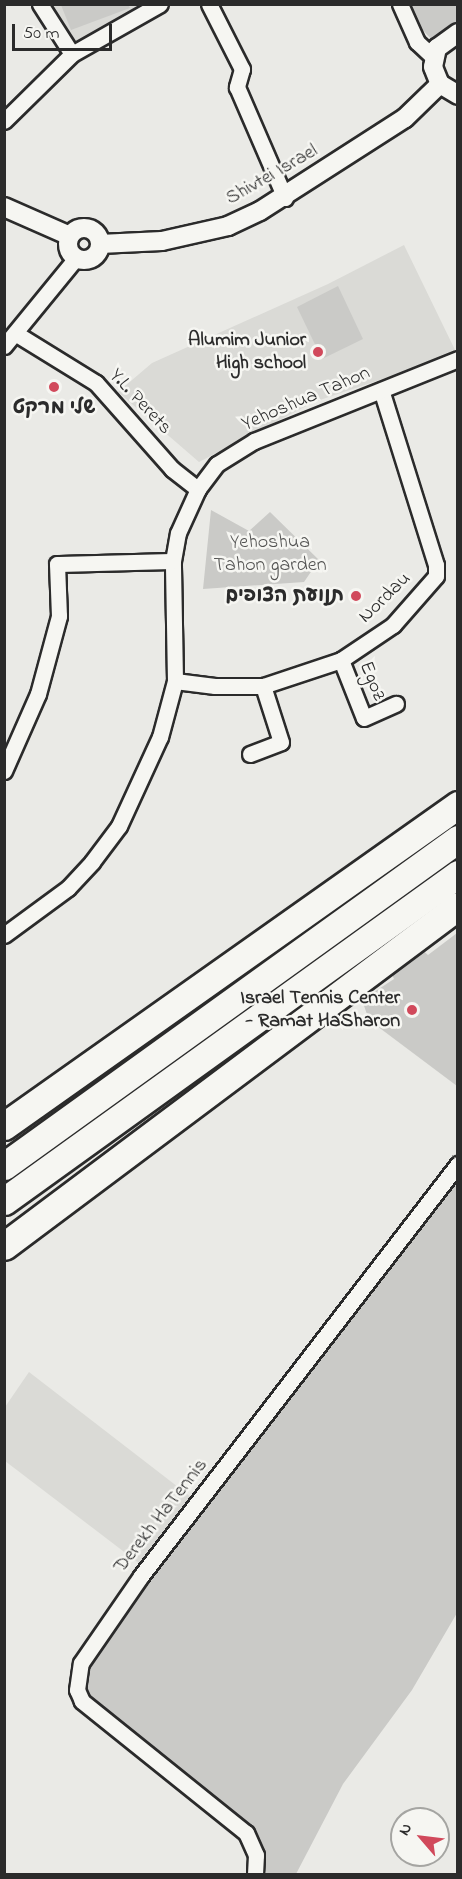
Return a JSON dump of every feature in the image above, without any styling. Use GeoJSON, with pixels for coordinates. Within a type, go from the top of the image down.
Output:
{"type":"FeatureCollection","features":[{"type":"Feature","properties":{"kind":"highway"},"geometry":{"type":"LineString","coordinates":[[4,1126],[458,805]]}},
{"type":"Feature","properties":{"kind":"highway"},"geometry":{"type":"LineString","coordinates":[[4,1166],[458,839]]}},
{"type":"Feature","properties":{"kind":"highway"},"geometry":{"type":"LineString","coordinates":[[4,1201],[458,874]]}},
{"type":"Feature","properties":{"kind":"highway"},"geometry":{"type":"LineString","coordinates":[[4,1246],[458,906]]}},
{"type":"Feature","properties":{"kind":"street"},"geometry":{"type":"LineString","coordinates":[[40,4],[72,54]]}},
{"type":"Feature","properties":{"kind":"street"},"geometry":{"type":"LineString","coordinates":[[4,121],[72,54],[160,4]]}},
{"type":"Feature","properties":{"kind":"street"},"geometry":{"type":"LineString","coordinates":[[209,4],[242,69],[237,87],[285,198]]}},
{"type":"Feature","properties":{"kind":"street"},"geometry":{"type":"LineString","coordinates":[[400,4],[417,42],[434,58],[440,84],[458,95]]}},
{"type":"Feature","properties":{"kind":"street"},"geometry":{"type":"LineString","coordinates":[[434,58],[444,40],[458,33]]}},
{"type":"Feature","properties":{"kind":"street","name":"Shivtei Israel"},"geometry":{"type":"LineString","coordinates":[[100,244],[162,241],[228,226],[285,198],[405,118],[440,84]]}},
{"type":"Feature","properties":{"kind":"street"},"geometry":{"type":"LineString","coordinates":[[4,207],[70,236]]}},
{"type":"Feature","properties":{"kind":"street"},"geometry":{"type":"LineString","coordinates":[[70,236],[86,228],[97,234],[100,244],[92,258],[76,258]]}},
{"type":"Feature","properties":{"kind":"street"},"geometry":{"type":"LineString","coordinates":[[70,236],[68,247],[76,258]]}},
{"type":"Feature","properties":{"kind":"street"},"geometry":{"type":"LineString","coordinates":[[4,346],[76,258]]}},
{"type":"Feature","properties":{"kind":"street","name":"Y.L. Perets"},"geometry":{"type":"LineString","coordinates":[[15,333],[96,383],[172,469],[198,489]]}},
{"type":"Feature","properties":{"kind":"street","name":"Yehoshua Tahon"},"geometry":{"type":"LineString","coordinates":[[4,935],[69,888],[119,826],[160,737],[175,681],[173,561],[178,533],[198,489],[217,464],[254,441],[458,359]]}},
{"type":"Feature","properties":{"kind":"street","name":"Nordau"},"geometry":{"type":"LineString","coordinates":[[175,681],[215,686],[262,686],[341,660],[393,625],[436,576],[436,565],[381,390]]}},
{"type":"Feature","properties":{"kind":"street"},"geometry":{"type":"LineString","coordinates":[[4,771],[38,694],[59,616],[57,564],[173,561]]}},
{"type":"Feature","properties":{"kind":"street","name":"Egoz"},"geometry":{"type":"LineString","coordinates":[[341,660],[364,718],[396,704]]}},
{"type":"Feature","properties":{"kind":"street"},"geometry":{"type":"LineString","coordinates":[[250,754],[281,742],[262,686]]}},
{"type":"Feature","properties":{"kind":"street","name":"Derekh HaTennis"},"geometry":{"type":"LineString","coordinates":[[255,1875],[256,1855],[246,1833],[82,1701],[77,1690],[81,1663],[141,1576],[458,1164]]}},
{"type":"Feature","properties":{"kind":"shaded area"},"geometry":{"type":"Polygon","coordinates":[[[46,5],[142,5],[74,46],[46,5]]]}},
{"type":"Feature","properties":{"kind":"shaded area","name":"Alumim Junior High school"},"geometry":{"type":"Polygon","coordinates":[[[404,245],[457,354],[314,402],[199,462],[118,392],[152,363],[328,284],[404,245]]]}},
{"type":"Feature","properties":{"kind":"shaded area"},"geometry":{"type":"Polygon","coordinates":[[[29,1372],[191,1497],[140,1564],[5,1461],[5,1407],[29,1372]]]}},
{"type":"Feature","properties":{"kind":"green space"},"geometry":{"type":"Polygon","coordinates":[[[61,5],[128,5],[130,8],[71,30],[61,5]]]}},
{"type":"Feature","properties":{"kind":"green space"},"geometry":{"type":"Polygon","coordinates":[[[410,5],[457,5],[457,23],[450,25],[432,40],[418,25],[410,5]]]}},
{"type":"Feature","properties":{"kind":"green space"},"geometry":{"type":"Polygon","coordinates":[[[338,286],[363,339],[322,359],[297,307],[338,286]]]}},
{"type":"Feature","properties":{"kind":"green space","name":"Yehoshua Tahon garden"},"geometry":{"type":"Polygon","coordinates":[[[211,510],[249,531],[270,512],[319,560],[304,582],[203,589],[211,510]]]}},
{"type":"Feature","properties":{"kind":"green space","name":"Israel Tennis Center - Ramat HaSharon"},"geometry":{"type":"Polygon","coordinates":[[[457,933],[457,1086],[369,1020],[362,1000],[394,979],[390,970],[420,948],[428,955],[457,933]]]}},
{"type":"Feature","properties":{"kind":"green space"},"geometry":{"type":"Polygon","coordinates":[[[457,1181],[457,1613],[412,1690],[343,1784],[296,1874],[263,1874],[264,1856],[251,1826],[89,1697],[84,1684],[89,1660],[457,1181]]]}},
{"type":"Feature","properties":{"kind":"place","name":"Alumim Junior High school"},"geometry":{"type":"Point","coordinates":[318,352]}},
{"type":"Feature","properties":{"kind":"place","name":"שלי מרקט"},"geometry":{"type":"Point","coordinates":[54,387]}},
{"type":"Feature","properties":{"kind":"place","name":"תנועת הצופים"},"geometry":{"type":"Point","coordinates":[356,596]}},
{"type":"Feature","properties":{"kind":"place","name":"Israel Tennis Center - Ramat HaSharon"},"geometry":{"type":"Point","coordinates":[412,1010]}}]}
